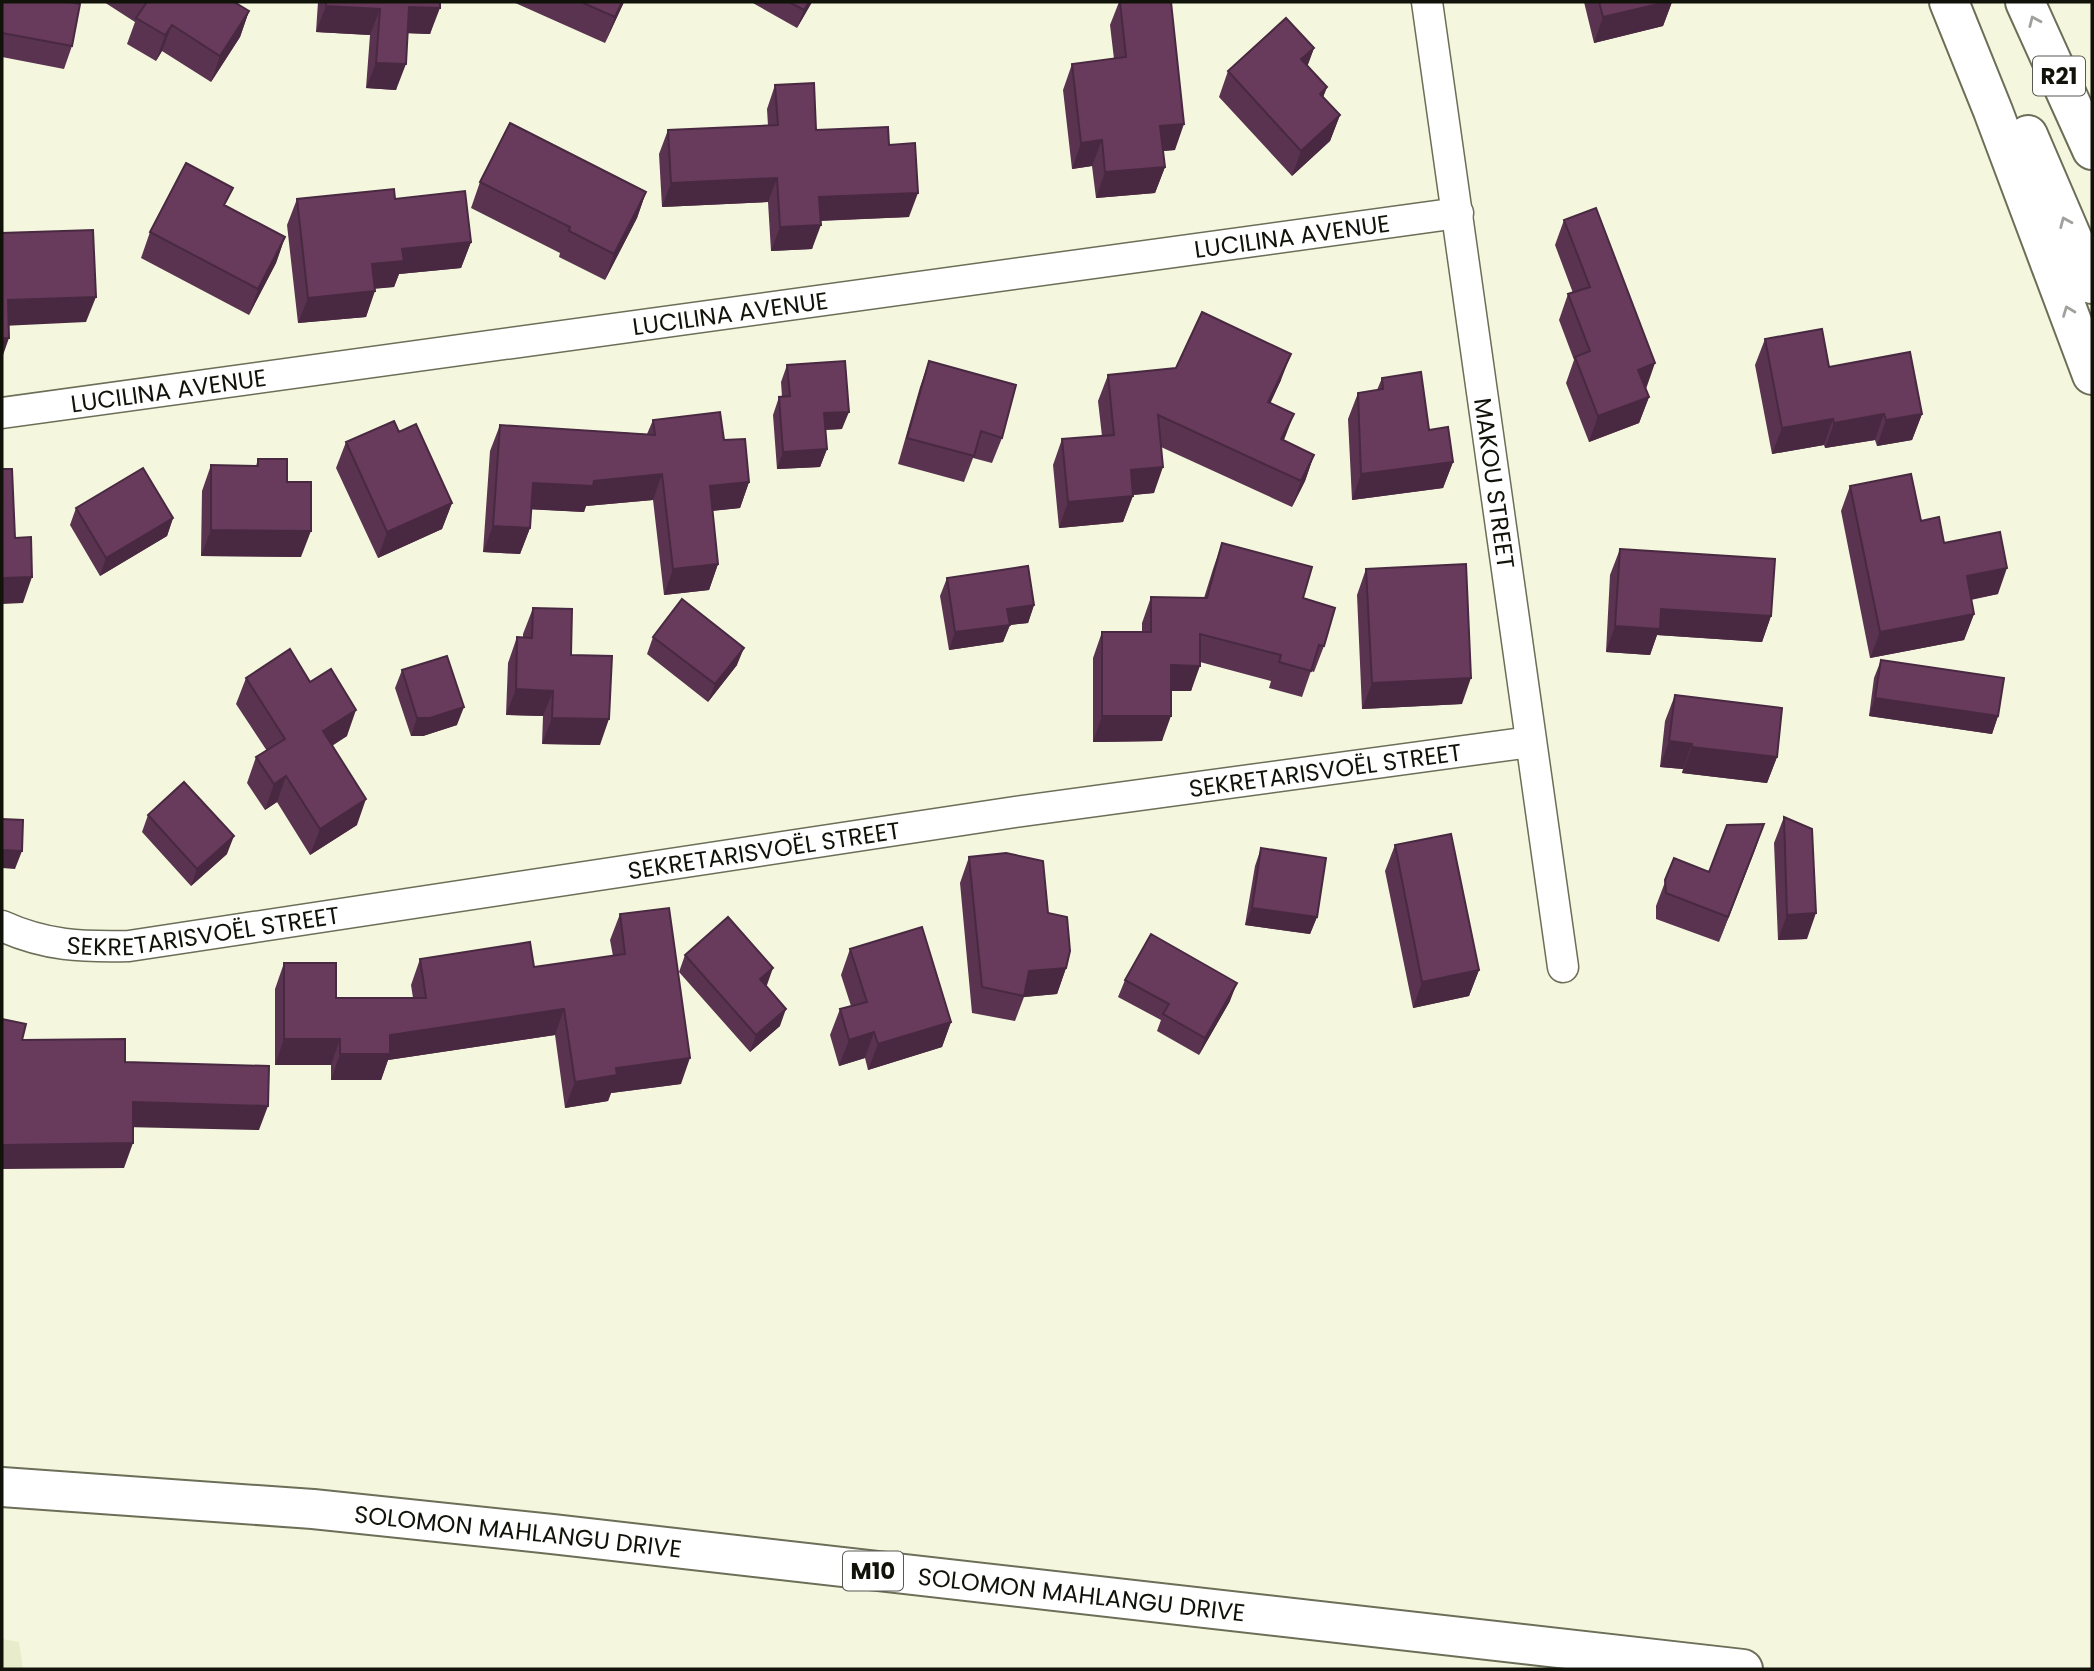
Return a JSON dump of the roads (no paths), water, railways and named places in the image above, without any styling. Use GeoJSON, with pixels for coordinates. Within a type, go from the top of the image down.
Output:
{"type":"FeatureCollection","features":[{"type":"Feature","properties":{"kind":"main road"},"geometry":{"type":"LineString","coordinates":[[1949,2],[2092,375]]}},
{"type":"Feature","properties":{"kind":"main road"},"geometry":{"type":"LineString","coordinates":[[1971,2],[2092,284]]}},
{"type":"Feature","properties":{"kind":"main road","name":"R21"},"geometry":{"type":"LineString","coordinates":[[2025,2],[2092,150]]}},
{"type":"Feature","properties":{"kind":"main road","name":"SOLOMON MAHLANGU DRIVE"},"geometry":{"type":"LineString","coordinates":[[2,1487],[313,1509],[1743,1669]]}},
{"type":"Feature","properties":{"kind":"street","name":"MAKOU STREET"},"geometry":{"type":"LineString","coordinates":[[1427,2],[1563,967]]}},
{"type":"Feature","properties":{"kind":"street","name":"LUCILINA AVENUE"},"geometry":{"type":"LineString","coordinates":[[2,413],[1458,213]]}},
{"type":"Feature","properties":{"kind":"street","name":"SEKRETARISVOËL STREET"},"geometry":{"type":"LineString","coordinates":[[2,926],[25,937],[55,944],[83,947],[129,946],[1015,812],[1530,742]]}}]}
